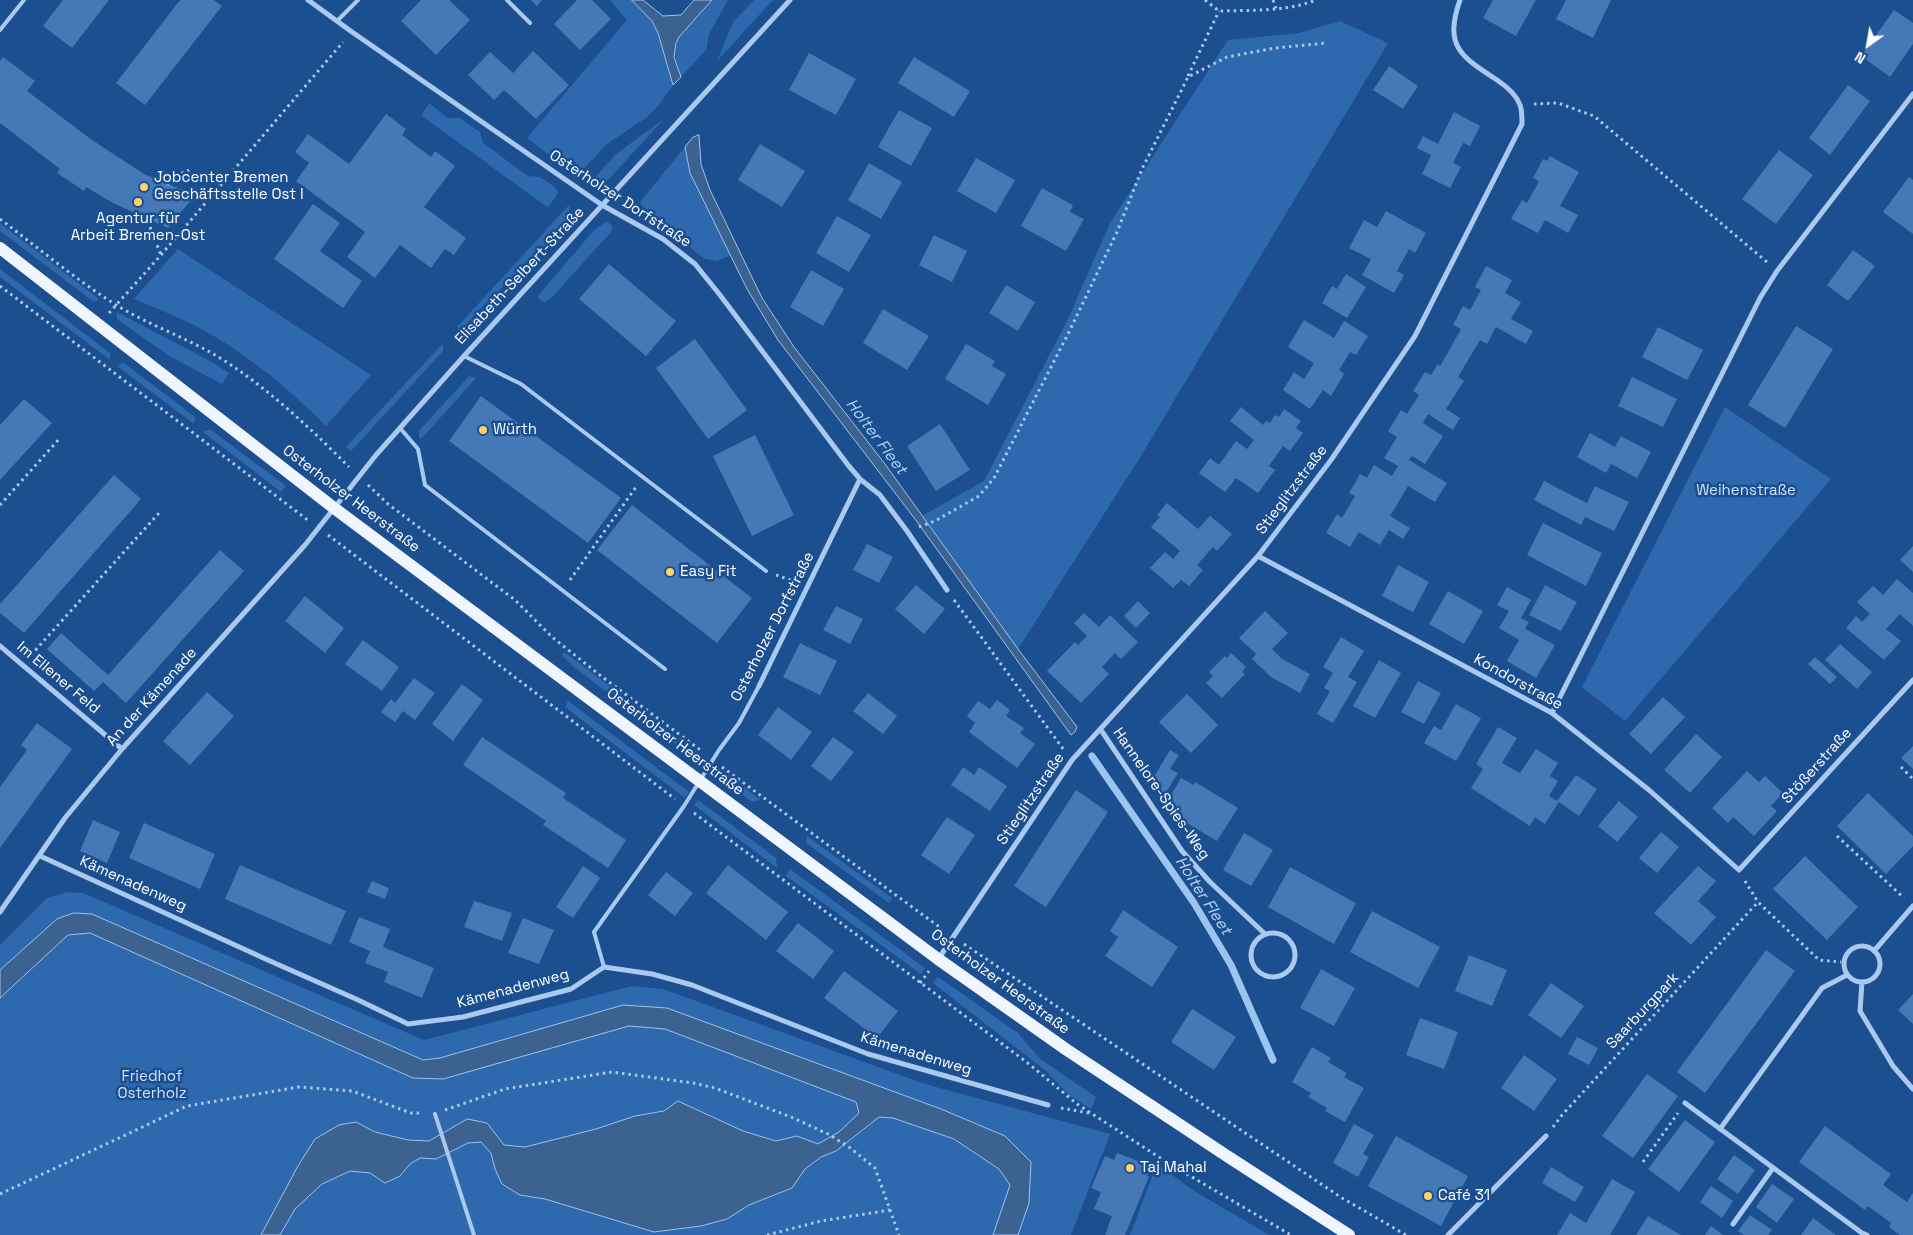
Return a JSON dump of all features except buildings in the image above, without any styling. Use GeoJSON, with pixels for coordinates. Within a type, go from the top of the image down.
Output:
{"type":"FeatureCollection","features":[{"type":"Feature","properties":{"kind":"main road","name":"Osterholzer Heerstraße"},"geometry":{"type":"LineString","coordinates":[[0,248],[334,508],[938,959],[1067,1050],[1349,1235]]}},
{"type":"Feature","properties":{"kind":"street","name":"Osterholzer Dorfstraße"},"geometry":{"type":"LineString","coordinates":[[308,0],[602,206],[663,239],[694,264],[720,295],[860,479],[880,495],[908,532],[947,590]]}},
{"type":"Feature","properties":{"kind":"street","name":"Elisabeth-Selbert-Straße"},"geometry":{"type":"LineString","coordinates":[[334,508],[400,428],[464,356],[790,0]]}},
{"type":"Feature","properties":{"kind":"street"},"geometry":{"type":"LineString","coordinates":[[1460,0],[1453,20],[1455,42],[1469,62],[1508,87],[1520,105]]}},
{"type":"Feature","properties":{"kind":"street"},"geometry":{"type":"LineString","coordinates":[[1552,713],[1760,298],[1777,271],[1913,94]]}},
{"type":"Feature","properties":{"kind":"street","name":"Stieglitzstraße"},"geometry":{"type":"LineString","coordinates":[[938,959],[1072,760],[1258,556],[1331,460],[1415,336],[1522,124],[1520,105]]}},
{"type":"Feature","properties":{"kind":"street","name":"Osterholzer Dorfstraße"},"geometry":{"type":"LineString","coordinates":[[759,686],[860,479]]}},
{"type":"Feature","properties":{"kind":"street","name":"An der Kämenade"},"geometry":{"type":"LineString","coordinates":[[0,912],[65,818],[122,749],[334,508]]}},
{"type":"Feature","properties":{"kind":"street","name":"Kondorstraße"},"geometry":{"type":"LineString","coordinates":[[1258,556],[1552,713],[1649,790],[1739,870]]}},
{"type":"Feature","properties":{"kind":"street","name":"Im Ellener Feld"},"geometry":{"type":"LineString","coordinates":[[0,646],[122,749]]}},
{"type":"Feature","properties":{"kind":"street","name":"Stößerstraße"},"geometry":{"type":"LineString","coordinates":[[1739,870],[1913,680]]}},
{"type":"Feature","properties":{"kind":"street","name":"Hannelore-Spies-Weg"},"geometry":{"type":"LineString","coordinates":[[1101,730],[1182,851],[1210,882],[1265,934],[1280,934],[1291,942],[1294,948],[1295,963],[1291,969],[1280,977],[1272,978],[1258,972],[1251,959],[1254,944],[1265,934]]}},
{"type":"Feature","properties":{"kind":"street","name":"Kämenadenweg"},"geometry":{"type":"LineString","coordinates":[[40,856],[270,961],[356,998],[408,1024],[463,1017],[571,989],[604,968],[652,974],[692,985],[868,1054],[1048,1105]]}},
{"type":"Feature","properties":{"kind":"street"},"geometry":{"type":"LineString","coordinates":[[1874,951],[1913,906]]}},
{"type":"Feature","properties":{"kind":"street"},"geometry":{"type":"LineString","coordinates":[[1856,947],[1869,947],[1874,951],[1880,960],[1878,971],[1872,979],[1862,982],[1856,981],[1847,974],[1844,962],[1846,955],[1856,947]]}},
{"type":"Feature","properties":{"kind":"street"},"geometry":{"type":"LineString","coordinates":[[1720,1129],[1822,988],[1847,974]]}},
{"type":"Feature","properties":{"kind":"street"},"geometry":{"type":"LineString","coordinates":[[1862,982],[1860,1011],[1893,1066],[1913,1089]]}},
{"type":"Feature","properties":{"kind":"street"},"geometry":{"type":"LineString","coordinates":[[1686,1103],[1867,1235]]}},
{"type":"Feature","properties":{"kind":"street"},"geometry":{"type":"LineString","coordinates":[[1448,1235],[1546,1136]]}},
{"type":"Feature","properties":{"kind":"street"},"geometry":{"type":"LineString","coordinates":[[1733,1224],[1774,1168]]}},
{"type":"Feature","properties":{"kind":"lane"},"geometry":{"type":"LineString","coordinates":[[0,30],[24,0]]}},
{"type":"Feature","properties":{"kind":"lane"},"geometry":{"type":"LineString","coordinates":[[337,21],[358,0]]}},
{"type":"Feature","properties":{"kind":"lane"},"geometry":{"type":"LineString","coordinates":[[507,0],[530,23]]}},
{"type":"Feature","properties":{"kind":"lane"},"geometry":{"type":"LineString","coordinates":[[464,356],[521,384],[766,571]]}},
{"type":"Feature","properties":{"kind":"lane"},"geometry":{"type":"LineString","coordinates":[[400,428],[418,449],[425,485],[664,669]]}},
{"type":"Feature","properties":{"kind":"lane","name":"Osterholzer Dorfstraße"},"geometry":{"type":"LineString","coordinates":[[604,968],[594,932],[684,806],[739,723],[759,686]]}},
{"type":"Feature","properties":{"kind":"lane"},"geometry":{"type":"LineString","coordinates":[[435,1114],[474,1235]]}},
{"type":"Feature","properties":{"kind":"path"},"geometry":{"type":"LineString","coordinates":[[1206,0],[1219,11],[1276,9],[1316,0]]}},
{"type":"Feature","properties":{"kind":"path"},"geometry":{"type":"LineString","coordinates":[[1273,0],[1276,9]]}},
{"type":"Feature","properties":{"kind":"path"},"geometry":{"type":"LineString","coordinates":[[915,529],[935,521],[980,496],[994,478],[1117,232],[1142,169],[1219,11]]}},
{"type":"Feature","properties":{"kind":"path"},"geometry":{"type":"LineString","coordinates":[[98,325],[161,255],[352,32]]}},
{"type":"Feature","properties":{"kind":"path"},"geometry":{"type":"LineString","coordinates":[[1188,77],[1227,57],[1275,48],[1327,43]]}},
{"type":"Feature","properties":{"kind":"path"},"geometry":{"type":"LineString","coordinates":[[1520,105],[1558,103],[1594,116],[1777,271]]}},
{"type":"Feature","properties":{"kind":"path"},"geometry":{"type":"LineString","coordinates":[[168,185],[171,178],[189,170]]}},
{"type":"Feature","properties":{"kind":"path"},"geometry":{"type":"LineString","coordinates":[[0,219],[115,305],[187,339],[228,363],[310,428],[388,504],[515,600],[552,637],[713,760],[953,937],[1342,1198],[1406,1235]]}},
{"type":"Feature","properties":{"kind":"path"},"geometry":{"type":"LineString","coordinates":[[152,221],[150,227],[161,255]]}},
{"type":"Feature","properties":{"kind":"path"},"geometry":{"type":"LineString","coordinates":[[0,286],[684,806],[1029,1064],[1077,1104],[1168,1163],[1291,1235]]}},
{"type":"Feature","properties":{"kind":"path"},"geometry":{"type":"LineString","coordinates":[[0,505],[60,438]]}},
{"type":"Feature","properties":{"kind":"path"},"geometry":{"type":"LineString","coordinates":[[562,590],[643,478]]}},
{"type":"Feature","properties":{"kind":"path"},"geometry":{"type":"LineString","coordinates":[[22,665],[159,513]]}},
{"type":"Feature","properties":{"kind":"path"},"geometry":{"type":"LineString","coordinates":[[766,571],[808,587]]}},
{"type":"Feature","properties":{"kind":"path"},"geometry":{"type":"LineString","coordinates":[[947,590],[1059,745],[1072,760]]}},
{"type":"Feature","properties":{"kind":"path"},"geometry":{"type":"LineString","coordinates":[[1901,767],[1913,779]]}},
{"type":"Feature","properties":{"kind":"path"},"geometry":{"type":"LineString","coordinates":[[1837,836],[1913,906]]}},
{"type":"Feature","properties":{"kind":"path"},"geometry":{"type":"LineString","coordinates":[[1739,870],[1758,902],[1819,960],[1844,962]]}},
{"type":"Feature","properties":{"kind":"path","name":"Saarburgpark"},"geometry":{"type":"LineString","coordinates":[[1546,1136],[1562,1115],[1758,902]]}},
{"type":"Feature","properties":{"kind":"path"},"geometry":{"type":"LineString","coordinates":[[0,1194],[187,1106],[298,1087],[352,1091],[412,1113],[435,1114],[505,1090],[612,1072],[693,1082],[715,1088],[791,1117],[828,1134],[849,1147],[874,1168],[899,1235]]}},
{"type":"Feature","properties":{"kind":"path"},"geometry":{"type":"LineString","coordinates":[[1644,1162],[1686,1103]]}},
{"type":"Feature","properties":{"kind":"path"},"geometry":{"type":"LineString","coordinates":[[1048,1105],[1092,1114]]}},
{"type":"Feature","properties":{"kind":"path"},"geometry":{"type":"LineString","coordinates":[[767,1235],[821,1221],[890,1210]]}},
{"type":"Feature","properties":{"kind":"green space"},"geometry":{"type":"Polygon","coordinates":[[[610,0],[632,0],[652,21],[658,33],[673,85],[658,106],[647,117],[607,144],[579,174],[575,175],[527,138],[627,20],[610,0]]]}},
{"type":"Feature","properties":{"kind":"green space"},"geometry":{"type":"Polygon","coordinates":[[[712,0],[728,0],[709,34],[706,50],[681,77],[675,52],[679,37],[712,0]]]}},
{"type":"Feature","properties":{"kind":"green space"},"geometry":{"type":"Polygon","coordinates":[[[754,0],[773,0],[717,61],[733,22],[754,0]]]}},
{"type":"Feature","properties":{"kind":"green space"},"geometry":{"type":"Polygon","coordinates":[[[1340,21],[1388,43],[1141,456],[1018,649],[922,516],[984,481],[1068,319],[1110,223],[1228,40],[1299,33],[1340,21]]]}},
{"type":"Feature","properties":{"kind":"green space"},"geometry":{"type":"Polygon","coordinates":[[[429,103],[448,118],[460,118],[480,132],[483,143],[528,176],[540,177],[555,187],[558,193],[549,206],[547,207],[422,116],[429,103]]]}},
{"type":"Feature","properties":{"kind":"green space"},"geometry":{"type":"Polygon","coordinates":[[[664,119],[608,180],[601,185],[588,185],[616,154],[664,119]]]}},
{"type":"Feature","properties":{"kind":"green space"},"geometry":{"type":"Polygon","coordinates":[[[685,147],[690,173],[731,255],[717,261],[705,259],[646,212],[640,202],[685,147]]]}},
{"type":"Feature","properties":{"kind":"green space"},"geometry":{"type":"Polygon","coordinates":[[[569,205],[570,217],[563,229],[480,309],[461,330],[458,330],[458,326],[569,205]]]}},
{"type":"Feature","properties":{"kind":"green space"},"geometry":{"type":"Polygon","coordinates":[[[607,221],[612,226],[612,231],[552,297],[545,302],[540,300],[538,296],[594,230],[607,221]]]}},
{"type":"Feature","properties":{"kind":"green space"},"geometry":{"type":"Polygon","coordinates":[[[0,223],[99,299],[94,302],[0,231],[0,223]]]}},
{"type":"Feature","properties":{"kind":"green space"},"geometry":{"type":"Polygon","coordinates":[[[178,249],[371,375],[326,426],[270,375],[224,342],[171,314],[134,299],[178,249]]]}},
{"type":"Feature","properties":{"kind":"green space"},"geometry":{"type":"Polygon","coordinates":[[[0,269],[110,353],[110,360],[0,277],[0,269]]]}},
{"type":"Feature","properties":{"kind":"green space"},"geometry":{"type":"Polygon","coordinates":[[[117,312],[212,362],[229,373],[222,384],[171,357],[117,319],[117,312]]]}},
{"type":"Feature","properties":{"kind":"green space"},"geometry":{"type":"Polygon","coordinates":[[[443,343],[443,351],[351,451],[346,447],[443,343]]]}},
{"type":"Feature","properties":{"kind":"green space"},"geometry":{"type":"Polygon","coordinates":[[[124,363],[195,417],[194,424],[117,366],[124,363]]]}},
{"type":"Feature","properties":{"kind":"green space"},"geometry":{"type":"Polygon","coordinates":[[[469,376],[476,378],[422,438],[419,438],[419,431],[469,376]]]}},
{"type":"Feature","properties":{"kind":"green space","name":"Weihenstraße"},"geometry":{"type":"Polygon","coordinates":[[[1725,407],[1831,479],[1625,721],[1582,687],[1725,407]]]}},
{"type":"Feature","properties":{"kind":"green space"},"geometry":{"type":"Polygon","coordinates":[[[210,429],[286,486],[281,492],[203,432],[210,429]]]}},
{"type":"Feature","properties":{"kind":"green space"},"geometry":{"type":"Polygon","coordinates":[[[564,652],[701,755],[689,755],[575,668],[562,655],[564,652]]]}},
{"type":"Feature","properties":{"kind":"green space"},"geometry":{"type":"Polygon","coordinates":[[[568,701],[689,792],[685,798],[565,707],[568,701]]]}},
{"type":"Feature","properties":{"kind":"green space"},"geometry":{"type":"Polygon","coordinates":[[[717,768],[761,800],[752,802],[718,776],[717,768]]]}},
{"type":"Feature","properties":{"kind":"green space"},"geometry":{"type":"Polygon","coordinates":[[[698,800],[776,858],[777,868],[694,805],[698,800]]]}},
{"type":"Feature","properties":{"kind":"green space"},"geometry":{"type":"Polygon","coordinates":[[[807,836],[892,898],[889,903],[806,843],[807,836]]]}},
{"type":"Feature","properties":{"kind":"green space"},"geometry":{"type":"Polygon","coordinates":[[[790,869],[925,968],[921,974],[786,876],[790,869]]]}},
{"type":"Feature","properties":{"kind":"green space","name":"Friedhof Osterholz"},"geometry":{"type":"Polygon","coordinates":[[[68,892],[83,893],[424,1040],[632,986],[663,989],[925,1084],[1110,1134],[1071,1235],[0,1235],[0,945],[47,898],[68,892]],[[664,1111],[635,1116],[596,1129],[526,1147],[504,1145],[495,1169],[502,1184],[520,1195],[545,1199],[654,1232],[700,1226],[727,1219],[749,1205],[792,1188],[805,1169],[797,1136],[776,1141],[664,1111]]]}},
{"type":"Feature","properties":{"kind":"green space"},"geometry":{"type":"Polygon","coordinates":[[[938,977],[1018,1033],[1040,1059],[1096,1097],[1091,1109],[1070,1096],[1046,1071],[933,983],[938,977]]]}},
{"type":"Feature","properties":{"kind":"green space"},"geometry":{"type":"Polygon","coordinates":[[[1157,1164],[1196,1192],[1269,1235],[1130,1235],[1157,1164]]]}},
{"type":"Feature","properties":{"kind":"shaded area"},"geometry":{"type":"Polygon","coordinates":[[[632,0],[643,0],[663,16],[681,15],[694,0],[712,0],[679,37],[676,43],[674,57],[681,77],[673,85],[658,33],[652,21],[632,0]]]}},
{"type":"Feature","properties":{"kind":"shaded area"},"geometry":{"type":"Polygon","coordinates":[[[699,135],[701,164],[710,190],[762,298],[794,347],[885,464],[1018,649],[1077,727],[1071,735],[915,519],[778,340],[747,289],[690,173],[685,147],[692,138],[699,135]]]}},
{"type":"Feature","properties":{"kind":"shaded area"},"geometry":{"type":"Polygon","coordinates":[[[74,913],[92,914],[423,1060],[440,1058],[623,1005],[667,1008],[941,1109],[1005,1136],[1031,1162],[1029,1203],[1018,1235],[993,1235],[1010,1185],[999,1169],[954,1139],[893,1118],[879,1117],[836,1151],[821,1157],[805,1169],[792,1188],[749,1205],[727,1219],[701,1226],[654,1232],[545,1199],[520,1195],[502,1184],[495,1169],[491,1153],[481,1142],[468,1143],[436,1159],[420,1158],[410,1164],[400,1176],[385,1183],[370,1173],[350,1171],[322,1184],[295,1209],[280,1235],[261,1235],[298,1166],[315,1139],[339,1125],[356,1122],[375,1132],[408,1140],[429,1141],[467,1119],[487,1123],[504,1145],[525,1147],[596,1129],[635,1116],[664,1111],[678,1101],[743,1131],[776,1141],[797,1136],[818,1144],[839,1132],[859,1113],[856,1102],[665,1029],[629,1026],[443,1079],[413,1078],[90,933],[68,935],[0,998],[0,970],[57,919],[74,913]]]}},
{"type":"Feature","properties":{"kind":"waterway","name":"Holter Fleet"},"geometry":{"type":"LineString","coordinates":[[1092,756],[1194,903],[1231,965],[1273,1060]]}},
{"type":"Feature","properties":{"kind":"place","name":"Jobcenter Bremen Geschäftsstelle Ost I"},"geometry":{"type":"Point","coordinates":[144,187]}},
{"type":"Feature","properties":{"kind":"place","name":"Agentur für Arbeit Bremen-Ost"},"geometry":{"type":"Point","coordinates":[138,202]}},
{"type":"Feature","properties":{"kind":"place","name":"Würth"},"geometry":{"type":"Point","coordinates":[483,430]}},
{"type":"Feature","properties":{"kind":"place","name":"Easy Fit"},"geometry":{"type":"Point","coordinates":[670,572]}},
{"type":"Feature","properties":{"kind":"place","name":"Taj Mahal"},"geometry":{"type":"Point","coordinates":[1130,1168]}},
{"type":"Feature","properties":{"kind":"place","name":"Café 31"},"geometry":{"type":"Point","coordinates":[1428,1196]}}]}
